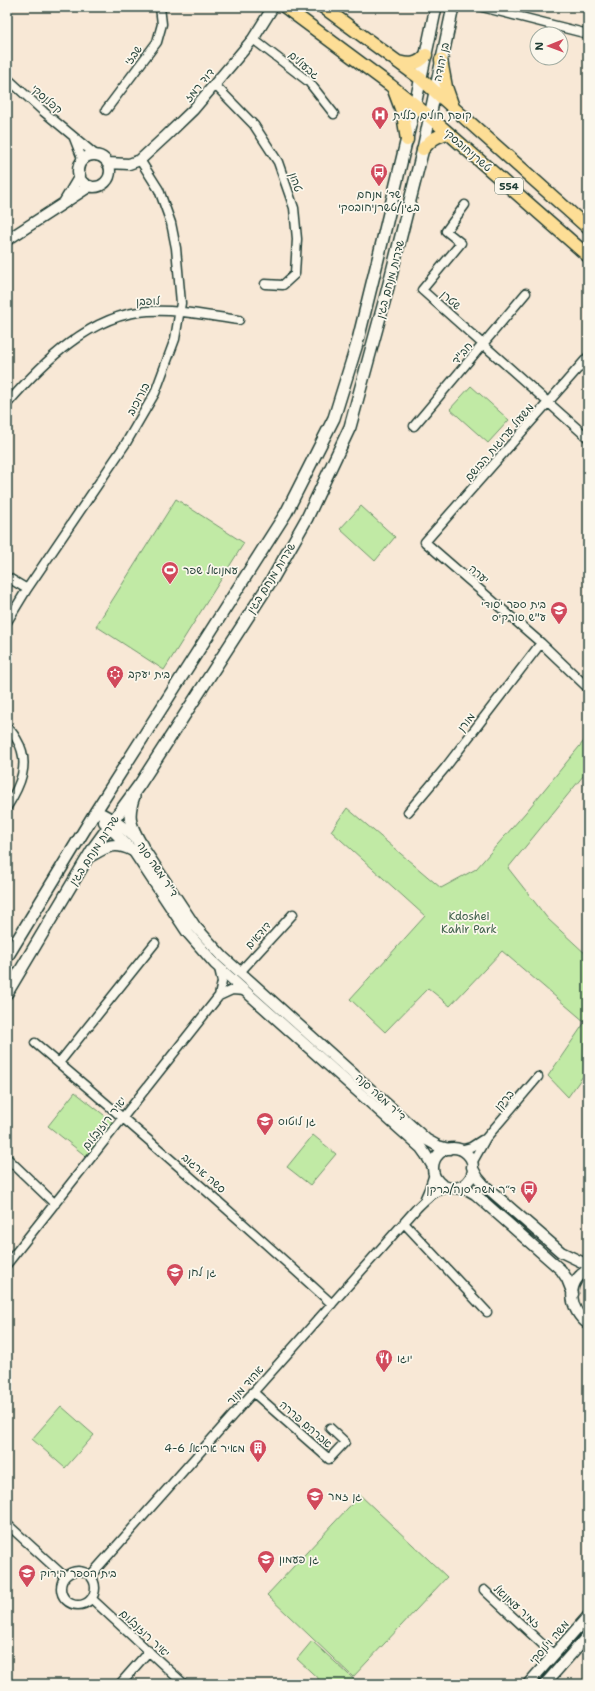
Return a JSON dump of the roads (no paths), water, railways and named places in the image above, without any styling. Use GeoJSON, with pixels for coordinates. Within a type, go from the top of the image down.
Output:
{"type":"FeatureCollection","features":[{"type":"Feature","properties":{"kind":"main road","name":"טשרניחובסקי"},"geometry":{"type":"LineString","coordinates":[[285,7],[390,85],[430,117],[588,256]]}},
{"type":"Feature","properties":{"kind":"main road","name":"טשרניחובסקי"},"geometry":{"type":"LineString","coordinates":[[323,7],[421,79],[588,228]]}},
{"type":"Feature","properties":{"kind":"main road","name":"בן יהודה"},"geometry":{"type":"LineString","coordinates":[[421,79],[436,7]]}},
{"type":"Feature","properties":{"kind":"main road","name":"בן יהודה"},"geometry":{"type":"LineString","coordinates":[[430,117],[434,92],[453,7]]}},
{"type":"Feature","properties":{"kind":"main road"},"geometry":{"type":"LineString","coordinates":[[398,62],[406,64],[417,63],[426,55]]}},
{"type":"Feature","properties":{"kind":"main road"},"geometry":{"type":"LineString","coordinates":[[441,60],[446,87],[454,110]]}},
{"type":"Feature","properties":{"kind":"main road","name":"שדרות מנחם בגין"},"geometry":{"type":"LineString","coordinates":[[7,956],[96,811],[286,513],[334,418],[357,344],[421,79]]}},
{"type":"Feature","properties":{"kind":"main road"},"geometry":{"type":"LineString","coordinates":[[390,85],[401,106],[407,140]]}},
{"type":"Feature","properties":{"kind":"main road","name":"שדרות מנחם בגין"},"geometry":{"type":"LineString","coordinates":[[7,992],[88,857],[137,788],[273,578],[307,518],[350,427],[386,295],[430,117]]}},
{"type":"Feature","properties":{"kind":"main road"},"geometry":{"type":"LineString","coordinates":[[423,149],[437,136],[448,134]]}},
{"type":"Feature","properties":{"kind":"main road"},"geometry":{"type":"LineString","coordinates":[[88,857],[100,850],[114,845],[137,848],[129,817],[129,811],[137,788]]}},
{"type":"Feature","properties":{"kind":"street","name":"שבזי"},"geometry":{"type":"LineString","coordinates":[[106,110],[157,42],[162,24],[160,7]]}},
{"type":"Feature","properties":{"kind":"street","name":"דוד רמז"},"geometry":{"type":"LineString","coordinates":[[107,163],[129,164],[140,160],[193,110],[254,39],[273,7]]}},
{"type":"Feature","properties":{"kind":"street"},"geometry":{"type":"LineString","coordinates":[[482,7],[588,34]]}},
{"type":"Feature","properties":{"kind":"street","name":"גבעולים"},"geometry":{"type":"LineString","coordinates":[[254,39],[309,82],[334,114]]}},
{"type":"Feature","properties":{"kind":"street","name":"קפלנסקי"},"geometry":{"type":"LineString","coordinates":[[7,78],[44,112],[97,156]]}},
{"type":"Feature","properties":{"kind":"street","name":"טהון"},"geometry":{"type":"LineString","coordinates":[[214,85],[254,125],[278,162],[294,208],[297,239],[295,274],[283,284],[265,284]]}},
{"type":"Feature","properties":{"kind":"street","name":"קפלנסקי"},"geometry":{"type":"LineString","coordinates":[[73,135],[83,160]]}},
{"type":"Feature","properties":{"kind":"street"},"geometry":{"type":"LineString","coordinates":[[89,156],[97,156],[103,158],[107,163],[110,171],[109,177],[104,184],[99,186],[90,186],[84,183],[80,176],[79,169],[83,160],[89,156]]}},
{"type":"Feature","properties":{"kind":"street","name":"בורוכוב"},"geometry":{"type":"LineString","coordinates":[[7,622],[126,443],[155,393],[174,339],[181,303],[179,276],[171,223],[159,190],[140,160]]}},
{"type":"Feature","properties":{"kind":"street","name":"דוד רמז"},"geometry":{"type":"LineString","coordinates":[[109,177],[122,171],[129,164]]}},
{"type":"Feature","properties":{"kind":"street"},"geometry":{"type":"LineString","coordinates":[[64,203],[80,176]]}},
{"type":"Feature","properties":{"kind":"street"},"geometry":{"type":"LineString","coordinates":[[7,240],[90,186]]}},
{"type":"Feature","properties":{"kind":"street","name":"שטרן"},"geometry":{"type":"LineString","coordinates":[[465,204],[446,231],[461,243],[422,290],[588,438]]}},
{"type":"Feature","properties":{"kind":"street","name":"חב\"ד"},"geometry":{"type":"LineString","coordinates":[[414,426],[484,345],[526,293]]}},
{"type":"Feature","properties":{"kind":"street","name":"לופבן"},"geometry":{"type":"LineString","coordinates":[[7,404],[42,365],[66,345],[104,321],[125,314],[148,311],[179,312],[239,320]]}},
{"type":"Feature","properties":{"kind":"street","name":"משעול ערוגות הבושם"},"geometry":{"type":"LineString","coordinates":[[425,542],[588,357]]}},
{"type":"Feature","properties":{"kind":"street","name":"יערה"},"geometry":{"type":"LineString","coordinates":[[425,542],[541,643],[588,688]]}},
{"type":"Feature","properties":{"kind":"street"},"geometry":{"type":"LineString","coordinates":[[7,577],[28,589]]}},
{"type":"Feature","properties":{"kind":"street","name":"מורן"},"geometry":{"type":"LineString","coordinates":[[408,812],[445,768],[541,643]]}},
{"type":"Feature","properties":{"kind":"street"},"geometry":{"type":"LineString","coordinates":[[7,728],[11,731],[22,749],[25,767],[17,790],[7,807]]}},
{"type":"Feature","properties":{"kind":"street","name":"ד\"ר משה סנה"},"geometry":{"type":"LineString","coordinates":[[96,811],[137,848],[206,940],[427,1140],[438,1146],[449,1149]]}},
{"type":"Feature","properties":{"kind":"street","name":"ד\"ר משה סנה"},"geometry":{"type":"LineString","coordinates":[[137,848],[143,864],[186,932],[199,947],[245,991],[421,1148],[433,1171]]}},
{"type":"Feature","properties":{"kind":"street","name":"דודאים"},"geometry":{"type":"LineString","coordinates":[[240,972],[293,914]]}},
{"type":"Feature","properties":{"kind":"street"},"geometry":{"type":"LineString","coordinates":[[58,1063],[155,943]]}},
{"type":"Feature","properties":{"kind":"street"},"geometry":{"type":"LineString","coordinates":[[219,967],[222,982],[219,996]]}},
{"type":"Feature","properties":{"kind":"street"},"geometry":{"type":"LineString","coordinates":[[219,996],[232,990],[245,991]]}},
{"type":"Feature","properties":{"kind":"street","name":"יאיר רוזנבלום"},"geometry":{"type":"LineString","coordinates":[[7,1264],[219,996]]}},
{"type":"Feature","properties":{"kind":"street","name":"סשה ארגוב"},"geometry":{"type":"LineString","coordinates":[[35,1043],[123,1117],[229,1210],[332,1304]]}},
{"type":"Feature","properties":{"kind":"street","name":"ברקן"},"geometry":{"type":"LineString","coordinates":[[472,1165],[475,1155],[486,1138],[538,1077]]}},
{"type":"Feature","properties":{"kind":"street","name":"ברקן"},"geometry":{"type":"LineString","coordinates":[[460,1150],[471,1147],[486,1138]]}},
{"type":"Feature","properties":{"kind":"street"},"geometry":{"type":"LineString","coordinates":[[573,1294],[568,1279],[561,1270],[475,1194],[468,1190],[443,1185],[437,1180],[433,1171],[434,1161],[438,1155],[449,1149],[460,1150],[466,1153],[478,1178],[484,1185],[561,1252],[588,1265]]}},
{"type":"Feature","properties":{"kind":"street"},"geometry":{"type":"LineString","coordinates":[[7,1158],[54,1204]]}},
{"type":"Feature","properties":{"kind":"street"},"geometry":{"type":"LineString","coordinates":[[453,1188],[467,1182],[471,1176],[472,1165]]}},
{"type":"Feature","properties":{"kind":"street","name":"אהוד מנור"},"geometry":{"type":"LineString","coordinates":[[417,1208],[429,1189],[433,1171]]}},
{"type":"Feature","properties":{"kind":"street","name":"אהוד מנור"},"geometry":{"type":"LineString","coordinates":[[90,1576],[417,1208],[432,1194],[439,1190],[453,1188]]}},
{"type":"Feature","properties":{"kind":"street"},"geometry":{"type":"LineString","coordinates":[[404,1223],[487,1312]]}},
{"type":"Feature","properties":{"kind":"street"},"geometry":{"type":"LineString","coordinates":[[588,1270],[577,1280],[572,1300],[575,1310],[581,1319],[588,1324]]}},
{"type":"Feature","properties":{"kind":"street","name":"אברהם פררה"},"geometry":{"type":"LineString","coordinates":[[253,1392],[329,1459],[345,1442],[330,1428]]}},
{"type":"Feature","properties":{"kind":"street"},"geometry":{"type":"LineString","coordinates":[[7,1524],[65,1577]]}},
{"type":"Feature","properties":{"kind":"street"},"geometry":{"type":"LineString","coordinates":[[73,1571],[79,1571],[90,1576],[96,1587],[92,1599],[86,1604],[80,1606],[68,1603],[62,1594],[61,1588],[65,1577],[73,1571]]}},
{"type":"Feature","properties":{"kind":"street","name":"זמיר עמנואל"},"geometry":{"type":"LineString","coordinates":[[484,1590],[554,1655]]}},
{"type":"Feature","properties":{"kind":"street","name":"יאיר רוזנבלום"},"geometry":{"type":"LineString","coordinates":[[92,1599],[184,1684]]}},
{"type":"Feature","properties":{"kind":"street","name":"משה וילנסקי"},"geometry":{"type":"LineString","coordinates":[[528,1684],[588,1616]]}},
{"type":"Feature","properties":{"kind":"street"},"geometry":{"type":"LineString","coordinates":[[545,1684],[588,1635]]}},
{"type":"Feature","properties":{"kind":"street"},"geometry":{"type":"LineString","coordinates":[[120,1684],[149,1651]]}},
{"type":"Feature","properties":{"kind":"place","name":"קופת חולים כללית"},"geometry":{"type":"Point","coordinates":[380,130]}},
{"type":"Feature","properties":{"kind":"place","name":"שד׳ מנחם בגין/טשרניחובסקי"},"geometry":{"type":"Point","coordinates":[379,187]}},
{"type":"Feature","properties":{"kind":"place","name":"עמנואל שפר"},"geometry":{"type":"Point","coordinates":[170,585]}},
{"type":"Feature","properties":{"kind":"place","name":"בית ספר יסודי ע\"ש סורקיס"},"geometry":{"type":"Point","coordinates":[559,625]}},
{"type":"Feature","properties":{"kind":"place","name":"בית יעקב"},"geometry":{"type":"Point","coordinates":[115,689]}},
{"type":"Feature","properties":{"kind":"place","name":"גן לוטוס"},"geometry":{"type":"Point","coordinates":[265,1136]}},
{"type":"Feature","properties":{"kind":"place","name":"ד״ר משה סנה/ברקן"},"geometry":{"type":"Point","coordinates":[529,1204]}},
{"type":"Feature","properties":{"kind":"place","name":"גן לחן"},"geometry":{"type":"Point","coordinates":[175,1287]}},
{"type":"Feature","properties":{"kind":"place","name":"יוגו"},"geometry":{"type":"Point","coordinates":[384,1373]}},
{"type":"Feature","properties":{"kind":"place","name":"מאיר אריאל 4-6"},"geometry":{"type":"Point","coordinates":[258,1463]}},
{"type":"Feature","properties":{"kind":"place","name":"גן זמר"},"geometry":{"type":"Point","coordinates":[315,1511]}},
{"type":"Feature","properties":{"kind":"place","name":"גן פעמון"},"geometry":{"type":"Point","coordinates":[266,1574]}},
{"type":"Feature","properties":{"kind":"place","name":"בית הספר הירוק"},"geometry":{"type":"Point","coordinates":[27,1588]}},
{"type":"Feature","properties":{"kind":"park label","name":"Kdoshei Kahir Park"},"geometry":{"type":"Point","coordinates":[469,922]}}]}
